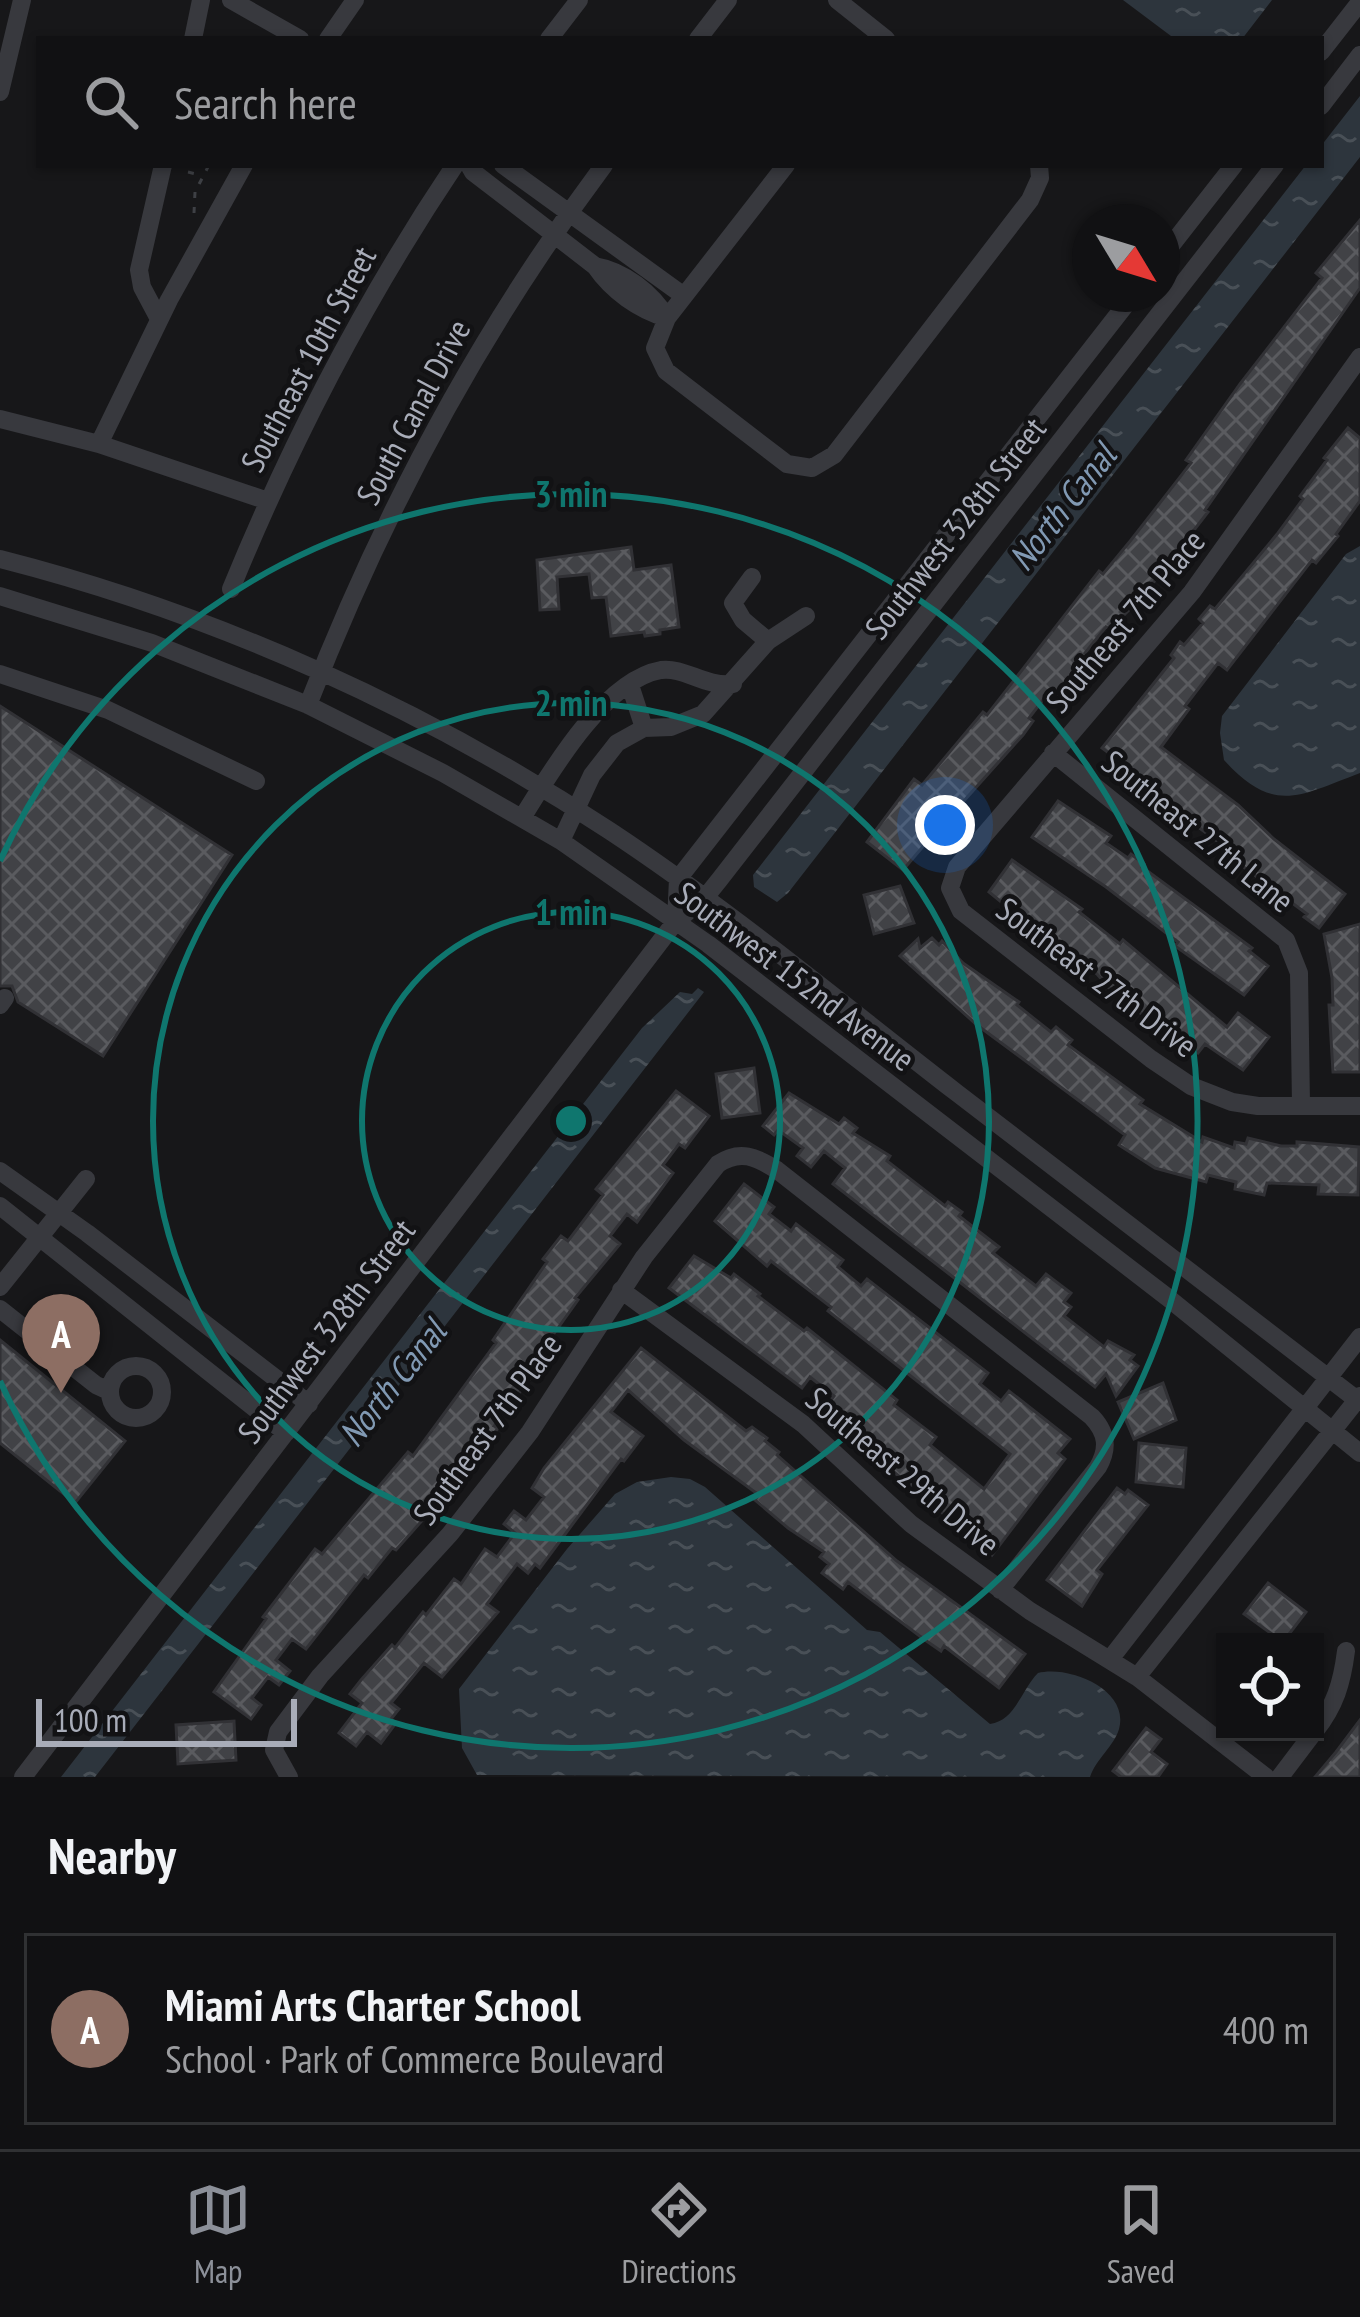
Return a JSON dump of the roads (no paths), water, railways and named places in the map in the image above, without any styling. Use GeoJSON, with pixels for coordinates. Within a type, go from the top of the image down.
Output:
{"type":"FeatureCollection","features":[{"type":"Feature","properties":{"kind":"street"},"geometry":{"type":"LineString","coordinates":[[0,92],[22,0]]}},
{"type":"Feature","properties":{"kind":"street"},"geometry":{"type":"LineString","coordinates":[[194,36],[201,0]]}},
{"type":"Feature","properties":{"kind":"street"},"geometry":{"type":"LineString","coordinates":[[231,0],[294,36]]}},
{"type":"Feature","properties":{"kind":"street"},"geometry":{"type":"LineString","coordinates":[[330,36],[355,0]]}},
{"type":"Feature","properties":{"kind":"street"},"geometry":{"type":"LineString","coordinates":[[551,36],[579,0]]}},
{"type":"Feature","properties":{"kind":"street"},"geometry":{"type":"LineString","coordinates":[[837,0],[882,36]]}},
{"type":"Feature","properties":{"kind":"street"},"geometry":{"type":"LineString","coordinates":[[1324,48],[1360,2]]}},
{"type":"Feature","properties":{"kind":"street"},"geometry":{"type":"LineString","coordinates":[[700,36],[724,4]]}},
{"type":"Feature","properties":{"kind":"street"},"geometry":{"type":"LineString","coordinates":[[1324,102],[1360,55]]}},
{"type":"Feature","properties":{"kind":"street"},"geometry":{"type":"LineString","coordinates":[[159,319],[142,287],[139,270],[162,168]]}},
{"type":"Feature","properties":{"kind":"street"},"geometry":{"type":"LineString","coordinates":[[99,444],[159,319],[242,168]]}},
{"type":"Feature","properties":{"kind":"street","name":"Southeast 10th Street"},"geometry":{"type":"LineString","coordinates":[[231,589],[268,501],[360,316],[453,168]]}},
{"type":"Feature","properties":{"kind":"street"},"geometry":{"type":"LineString","coordinates":[[471,168],[595,266],[605,281],[648,312],[667,318]]}},
{"type":"Feature","properties":{"kind":"street"},"geometry":{"type":"LineString","coordinates":[[496,190],[506,168],[684,296]]}},
{"type":"Feature","properties":{"kind":"street","name":"South Canal Drive"},"geometry":{"type":"LineString","coordinates":[[308,705],[384,529],[444,410],[553,234],[602,168]]}},
{"type":"Feature","properties":{"kind":"street"},"geometry":{"type":"LineString","coordinates":[[784,168],[667,318],[655,348],[666,371],[787,464],[803,469],[821,465],[834,455],[1030,200],[1039,168]]}},
{"type":"Feature","properties":{"kind":"street"},"geometry":{"type":"LineString","coordinates":[[1180,234],[1232,168]]}},
{"type":"Feature","properties":{"kind":"street","name":"Southwest 328th Street"},"geometry":{"type":"LineString","coordinates":[[23,1777],[676,922],[704,899],[1273,168]]}},
{"type":"Feature","properties":{"kind":"street","name":"Southwest 328th Street"},"geometry":{"type":"LineString","coordinates":[[678,879],[1120,312]]}},
{"type":"Feature","properties":{"kind":"street","name":"Southeast 7th Place"},"geometry":{"type":"LineString","coordinates":[[951,892],[957,867],[1192,592],[1360,357]]}},
{"type":"Feature","properties":{"kind":"street"},"geometry":{"type":"LineString","coordinates":[[1342,382],[1360,395]]}},
{"type":"Feature","properties":{"kind":"street"},"geometry":{"type":"LineString","coordinates":[[0,419],[99,444],[268,501]]}},
{"type":"Feature","properties":{"kind":"street","name":"Southwest 152nd Avenue"},"geometry":{"type":"LineString","coordinates":[[0,559],[165,610],[320,673],[421,722],[577,810],[678,879],[1359,1399]]}},
{"type":"Feature","properties":{"kind":"street"},"geometry":{"type":"LineString","coordinates":[[752,577],[733,603],[743,620],[768,641]]}},
{"type":"Feature","properties":{"kind":"street","name":"Southwest 152nd Avenue"},"geometry":{"type":"LineString","coordinates":[[0,596],[136,638],[308,705],[415,758],[561,842],[676,922],[1167,1297],[1360,1453]]}},
{"type":"Feature","properties":{"kind":"street"},"geometry":{"type":"LineString","coordinates":[[561,842],[592,775],[617,743],[644,728],[671,727],[703,714],[768,641],[806,616]]}},
{"type":"Feature","properties":{"kind":"street"},"geometry":{"type":"LineString","coordinates":[[522,818],[591,718],[630,685],[658,670],[676,670],[715,686],[733,684]]}},
{"type":"Feature","properties":{"kind":"street"},"geometry":{"type":"LineString","coordinates":[[0,674],[108,710],[256,781]]}},
{"type":"Feature","properties":{"kind":"street"},"geometry":{"type":"LineString","coordinates":[[630,685],[644,728]]}},
{"type":"Feature","properties":{"kind":"street","name":"Southeast 27th Lane"},"geometry":{"type":"LineString","coordinates":[[1053,753],[1286,940],[1299,973],[1300,1105]]}},
{"type":"Feature","properties":{"kind":"street"},"geometry":{"type":"LineString","coordinates":[[676,922],[678,879]]}},
{"type":"Feature","properties":{"kind":"street","name":"Southeast 27th Drive"},"geometry":{"type":"LineString","coordinates":[[951,892],[958,909],[1177,1078],[1232,1102],[1258,1106],[1360,1106]]}},
{"type":"Feature","properties":{"kind":"street","name":"Southeast 7th Place"},"geometry":{"type":"LineString","coordinates":[[289,1777],[274,1750],[278,1732],[320,1676],[451,1534],[530,1432],[621,1291],[718,1163],[733,1155],[751,1156],[812,1198],[1092,1417],[1103,1431],[1105,1452],[1098,1466],[1000,1590]]}},
{"type":"Feature","properties":{"kind":"street"},"geometry":{"type":"LineString","coordinates":[[0,1171],[309,1404]]}},
{"type":"Feature","properties":{"kind":"street"},"geometry":{"type":"LineString","coordinates":[[0,1287],[86,1179]]}},
{"type":"Feature","properties":{"kind":"street"},"geometry":{"type":"LineString","coordinates":[[0,1206],[286,1433]]}},
{"type":"Feature","properties":{"kind":"street","name":"Southeast 29th Drive"},"geometry":{"type":"LineString","coordinates":[[621,1291],[803,1424],[911,1524],[1000,1590],[1111,1658],[1266,1777]]}},
{"type":"Feature","properties":{"kind":"street"},"geometry":{"type":"LineString","coordinates":[[0,1309],[110,1391]]}},
{"type":"Feature","properties":{"kind":"street"},"geometry":{"type":"LineString","coordinates":[[1111,1658],[1360,1337]]}},
{"type":"Feature","properties":{"kind":"street"},"geometry":{"type":"LineString","coordinates":[[1137,1677],[1359,1399]]}},
{"type":"Feature","properties":{"kind":"street"},"geometry":{"type":"LineString","coordinates":[[1217,1523],[1243,1543]]}},
{"type":"Feature","properties":{"kind":"street"},"geometry":{"type":"LineString","coordinates":[[1324,1720],[1342,1683],[1346,1651]]}},
{"type":"Feature","properties":{"kind":"street"},"geometry":{"type":"LineString","coordinates":[[1280,1777],[1308,1741]]}},
{"type":"Feature","properties":{"kind":"water"},"geometry":{"type":"Polygon","coordinates":[[[1123,0],[1272,0],[1244,36],[1171,36],[1123,0]]]}},
{"type":"Feature","properties":{"kind":"water","name":"North Canal"},"geometry":{"type":"Polygon","coordinates":[[[1360,96],[1360,157],[788,893],[777,902],[754,887],[753,875],[1304,168],[1324,168],[1324,142],[1360,96]]]}},
{"type":"Feature","properties":{"kind":"water"},"geometry":{"type":"Polygon","coordinates":[[[1360,546],[1360,773],[1303,793],[1273,794],[1242,777],[1224,760],[1222,716],[1346,554],[1360,546]]]}},
{"type":"Feature","properties":{"kind":"water","name":"North Canal"},"geometry":{"type":"Polygon","coordinates":[[[698,988],[704,992],[95,1777],[61,1777],[642,1028],[680,992],[692,994],[698,988]]]}},
{"type":"Feature","properties":{"kind":"water"},"geometry":{"type":"Polygon","coordinates":[[[671,1477],[705,1487],[867,1630],[880,1632],[990,1724],[1012,1711],[1038,1673],[1065,1673],[1094,1683],[1115,1702],[1120,1715],[1119,1729],[1090,1777],[477,1775],[462,1748],[459,1689],[615,1494],[637,1482],[671,1477]]]}},
{"type":"Feature","properties":{"kind":"place","name":"Miami Arts Charter School"},"geometry":{"type":"Point","coordinates":[61,1393]}}]}
